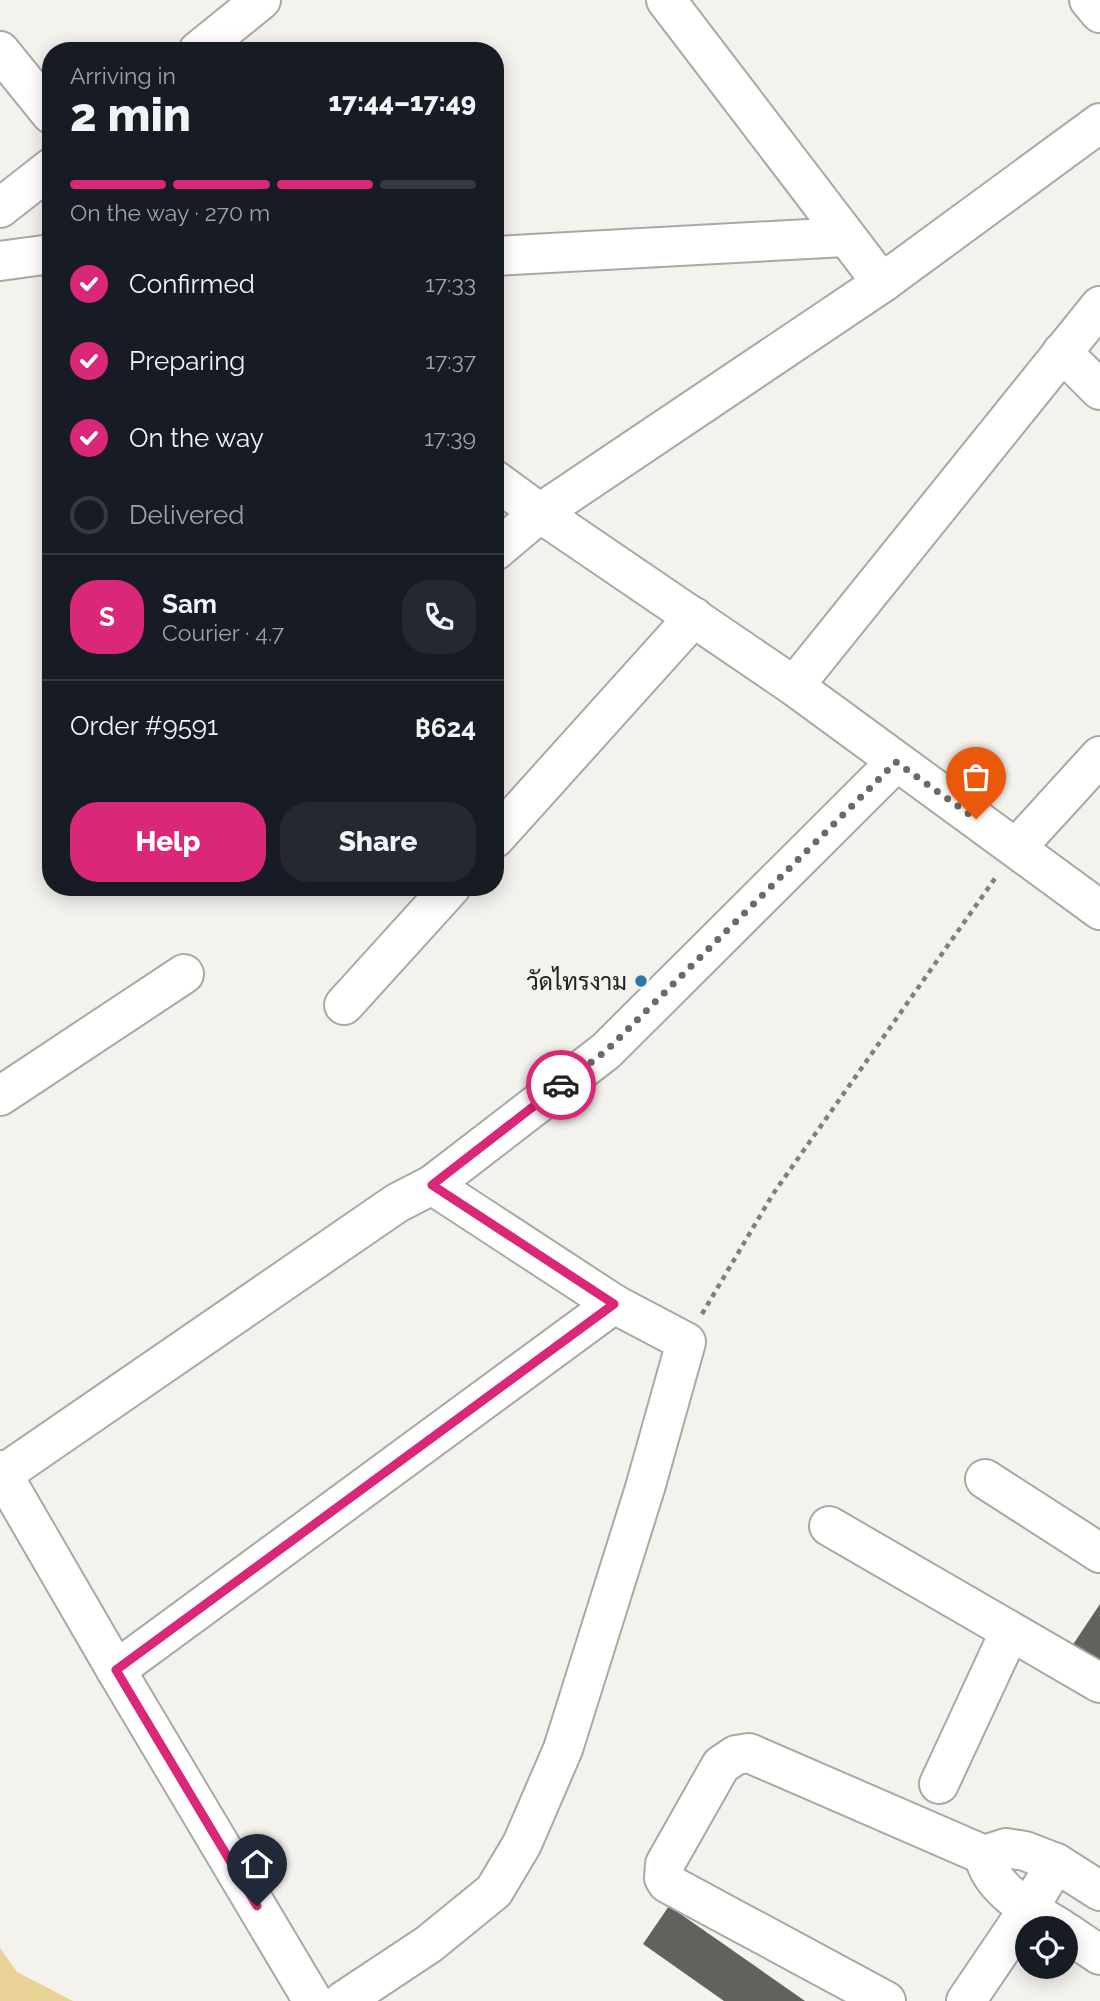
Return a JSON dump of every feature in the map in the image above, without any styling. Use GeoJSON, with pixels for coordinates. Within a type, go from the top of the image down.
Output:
{"type":"FeatureCollection","features":[{"type":"Feature","properties":{"kind":"street"},"geometry":{"type":"LineString","coordinates":[[209,42],[261,0]]}},
{"type":"Feature","properties":{"kind":"street"},"geometry":{"type":"LineString","coordinates":[[666,0],[882,282]]}},
{"type":"Feature","properties":{"kind":"street"},"geometry":{"type":"LineString","coordinates":[[1089,0],[1100,13]]}},
{"type":"Feature","properties":{"kind":"street"},"geometry":{"type":"LineString","coordinates":[[0,51],[42,103]]}},
{"type":"Feature","properties":{"kind":"street"},"geometry":{"type":"LineString","coordinates":[[504,543],[540,513],[882,282],[1100,123]]}},
{"type":"Feature","properties":{"kind":"street"},"geometry":{"type":"LineString","coordinates":[[0,208],[42,175]]}},
{"type":"Feature","properties":{"kind":"street"},"geometry":{"type":"LineString","coordinates":[[504,256],[845,237]]}},
{"type":"Feature","properties":{"kind":"street"},"geometry":{"type":"LineString","coordinates":[[0,261],[42,255]]}},
{"type":"Feature","properties":{"kind":"street"},"geometry":{"type":"LineString","coordinates":[[794,686],[1100,306]]}},
{"type":"Feature","properties":{"kind":"street"},"geometry":{"type":"LineString","coordinates":[[1062,352],[1100,390]]}},
{"type":"Feature","properties":{"kind":"street"},"geometry":{"type":"LineString","coordinates":[[504,487],[794,686],[1100,910]]}},
{"type":"Feature","properties":{"kind":"street"},"geometry":{"type":"LineString","coordinates":[[504,828],[694,617]]}},
{"type":"Feature","properties":{"kind":"street"},"geometry":{"type":"LineString","coordinates":[[1017,848],[1100,755]]}},
{"type":"Feature","properties":{"kind":"street"},"geometry":{"type":"LineString","coordinates":[[313,2001],[1,1472],[397,1203],[432,1185],[606,1051],[896,762]]}},
{"type":"Feature","properties":{"kind":"street"},"geometry":{"type":"LineString","coordinates":[[344,1005],[443,896]]}},
{"type":"Feature","properties":{"kind":"street"},"geometry":{"type":"LineString","coordinates":[[0,1096],[184,974]]}},
{"type":"Feature","properties":{"kind":"street"},"geometry":{"type":"LineString","coordinates":[[343,2001],[429,1944],[494,1891],[522,1844],[563,1749],[645,1488],[686,1342],[614,1304],[432,1185]]}},
{"type":"Feature","properties":{"kind":"street"},"geometry":{"type":"LineString","coordinates":[[116,1670],[614,1304]]}},
{"type":"Feature","properties":{"kind":"street"},"geometry":{"type":"LineString","coordinates":[[985,1479],[1100,1553]]}},
{"type":"Feature","properties":{"kind":"street"},"geometry":{"type":"LineString","coordinates":[[829,1526],[1100,1683]]}},
{"type":"Feature","properties":{"kind":"street"},"geometry":{"type":"LineString","coordinates":[[939,1784],[1010,1631]]}},
{"type":"Feature","properties":{"kind":"street"},"geometry":{"type":"LineString","coordinates":[[886,2001],[667,1883],[664,1878],[665,1864],[721,1765],[736,1755],[749,1753],[984,1855],[1006,1848],[1025,1851],[1056,1863],[1100,1891]]}},
{"type":"Feature","properties":{"kind":"street"},"geometry":{"type":"LineString","coordinates":[[984,1855],[989,1872],[997,1882],[1042,1916]]}},
{"type":"Feature","properties":{"kind":"street"},"geometry":{"type":"LineString","coordinates":[[1045,1916],[1056,1863]]}},
{"type":"Feature","properties":{"kind":"street"},"geometry":{"type":"LineString","coordinates":[[1078,1940],[1100,1955]]}},
{"type":"Feature","properties":{"kind":"street"},"geometry":{"type":"LineString","coordinates":[[966,2001],[1015,1950]]}},
{"type":"Feature","properties":{"kind":"path"},"geometry":{"type":"LineString","coordinates":[[686,1342],[773,1194],[1017,848]]}},
{"type":"Feature","properties":{"kind":"shaded area"},"geometry":{"type":"Polygon","coordinates":[[[0,1948],[17,1972],[73,2001],[0,2001],[0,1948]]]}},
{"type":"Feature","properties":{"kind":"building"},"geometry":{"type":"Polygon","coordinates":[[[1100,1604],[1100,1665],[1072,1646],[1100,1604]]]}},
{"type":"Feature","properties":{"kind":"building"},"geometry":{"type":"Polygon","coordinates":[[[669,1906],[805,2001],[724,2001],[643,1944],[669,1906]]]}},
{"type":"Feature","properties":{"kind":"way so far"},"geometry":{"type":"LineString","coordinates":[[561,1085],[606,1051],[896,762],[976,819]]}},
{"type":"Feature","properties":{"kind":"place","name":"วัดไทรงาม"},"geometry":{"type":"Point","coordinates":[641,981]}},
{"type":"Feature","properties":{"kind":"route"},"geometry":{"type":"LineString","coordinates":[[257,1906],[116,1670],[614,1304],[432,1185],[561,1085]]}}]}
